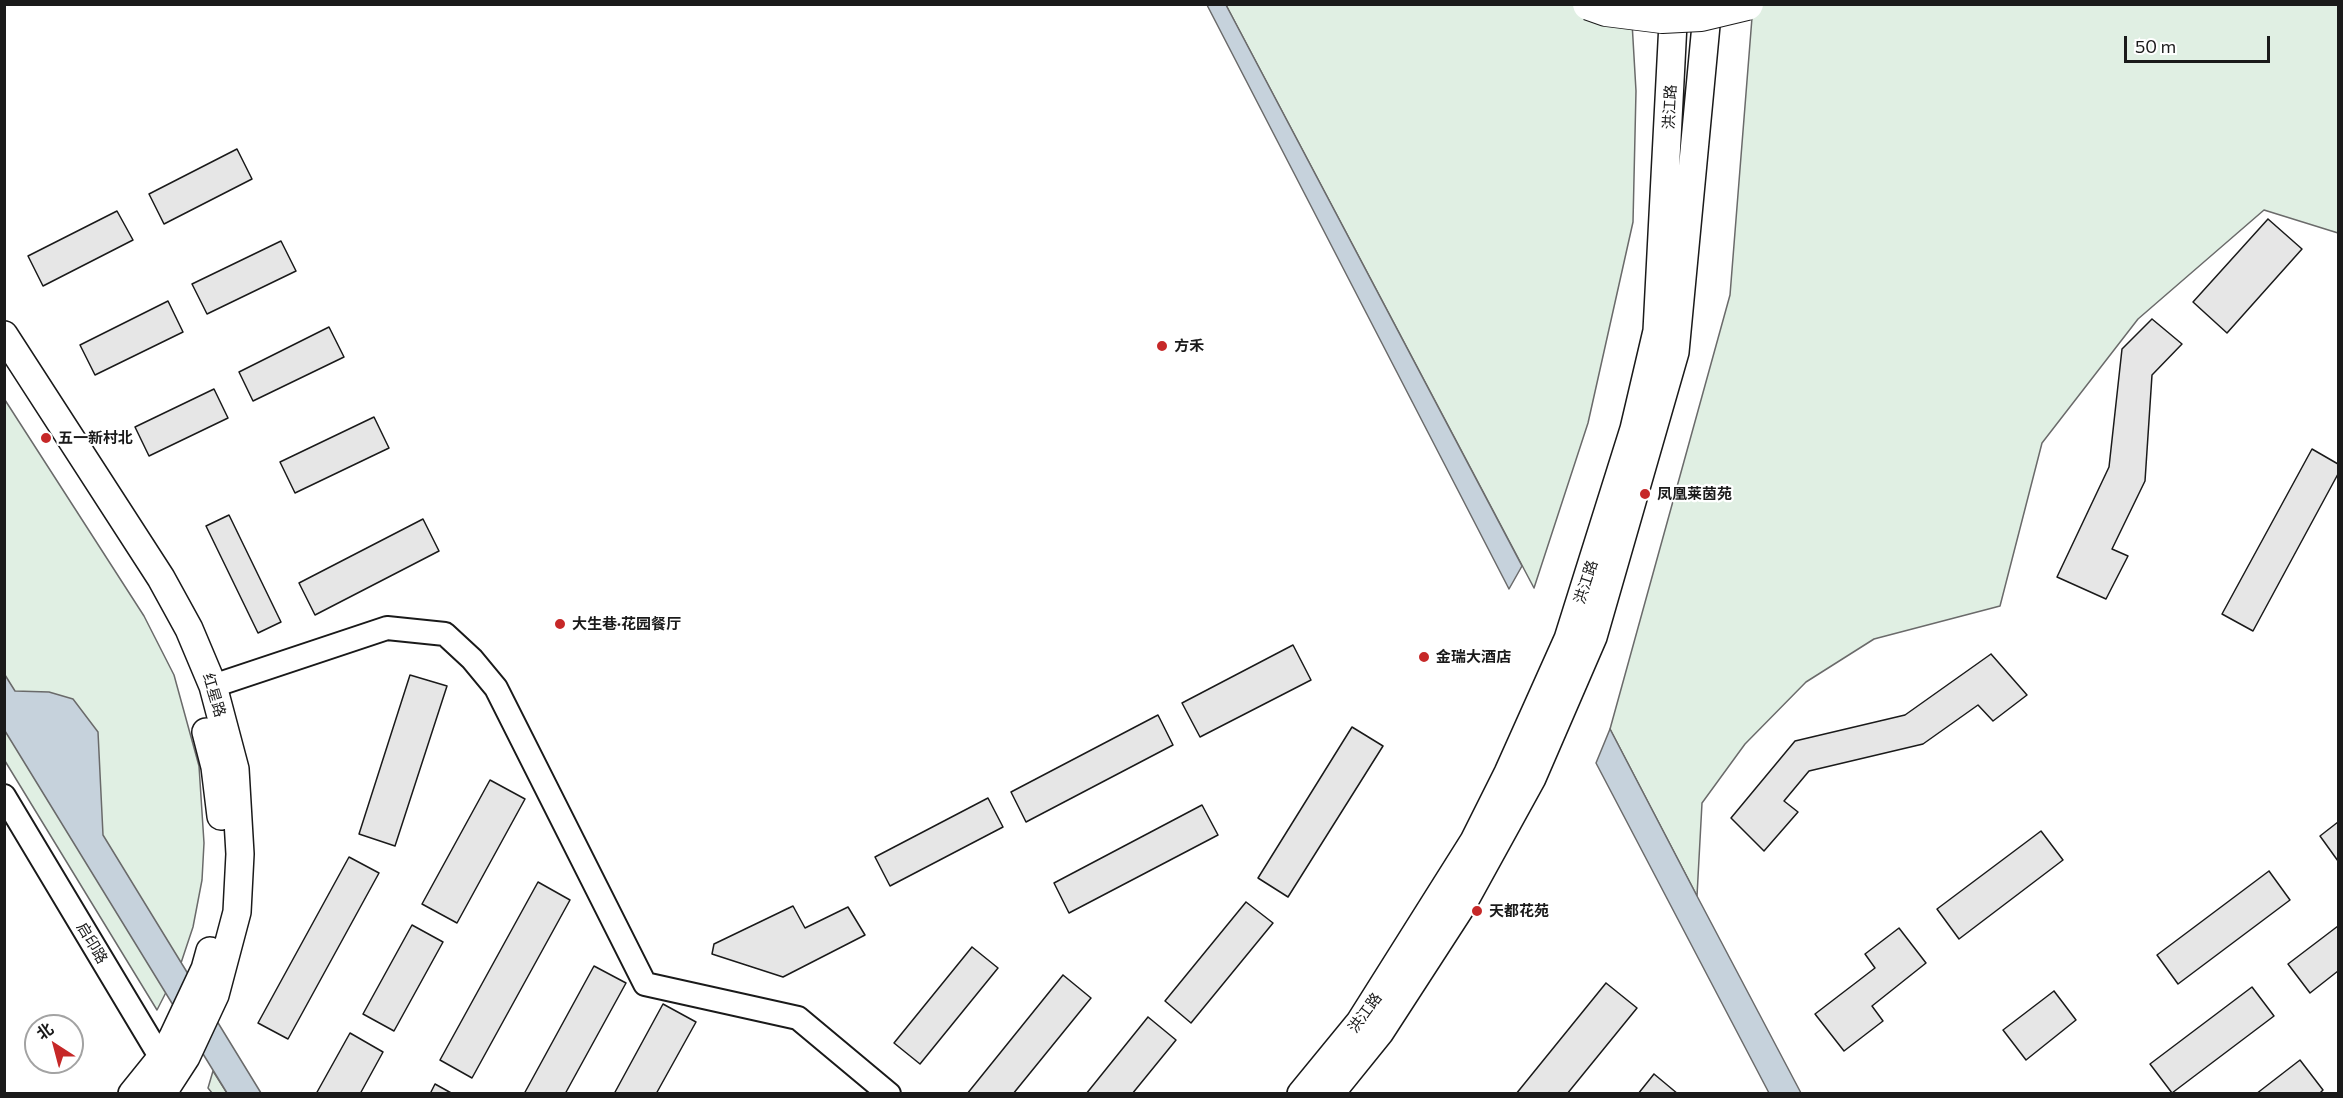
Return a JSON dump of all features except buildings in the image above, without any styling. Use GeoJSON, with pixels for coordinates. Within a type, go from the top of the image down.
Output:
{"type":"FeatureCollection","features":[{"type":"Feature","properties":{"kind":"highway"},"geometry":{"type":"LineString","coordinates":[[1589,4],[1606,10],[1662,17],[1701,15],[1747,4]]}},
{"type":"Feature","properties":{"kind":"main road","name":"洪江路"},"geometry":{"type":"LineString","coordinates":[[1301,1094],[1360,1022],[1474,841],[1508,773],[1568,639],[1634,429],[1657,331],[1674,4]]}},
{"type":"Feature","properties":{"kind":"main road","name":"洪江路"},"geometry":{"type":"LineString","coordinates":[[1330,1094],[1380,1032],[1466,898],[1532,778],[1593,637],[1675,352],[1708,4]]}},
{"type":"Feature","properties":{"kind":"main road","name":"红星路"},"geometry":{"type":"LineString","coordinates":[[4,335],[161,578],[189,629],[213,686],[235,769],[240,854],[237,912],[215,995],[173,1051],[132,1094]]}},
{"type":"Feature","properties":{"kind":"main road","name":"红星路"},"geometry":{"type":"LineString","coordinates":[[4,362],[141,575],[169,626],[194,683],[215,767],[226,852],[220,906],[205,969],[173,1051],[165,1092]]}},
{"type":"Feature","properties":{"kind":"street"},"geometry":{"type":"LineString","coordinates":[[213,686],[387,628],[445,634],[472,659],[496,688],[645,984],[798,1018],[889,1094]]}},
{"type":"Feature","properties":{"kind":"street","name":"启印路"},"geometry":{"type":"LineString","coordinates":[[4,796],[173,1051]]}},
{"type":"Feature","properties":{"kind":"green space"},"geometry":{"type":"Polygon","coordinates":[[[1226,5],[1631,5],[1636,91],[1633,222],[1588,423],[1534,588],[1226,5]]]}},
{"type":"Feature","properties":{"kind":"green space"},"geometry":{"type":"Polygon","coordinates":[[[1753,5],[2338,5],[2338,233],[2264,210],[2138,319],[2042,443],[2000,606],[1874,639],[1806,682],[1745,744],[1702,803],[1697,896],[1610,729],[1730,295],[1753,5]]]}},
{"type":"Feature","properties":{"kind":"green space"},"geometry":{"type":"Polygon","coordinates":[[[5,400],[144,616],[174,675],[199,766],[204,843],[202,880],[193,927],[181,963],[157,1010],[5,761],[5,400]]]}},
{"type":"Feature","properties":{"kind":"green space"},"geometry":{"type":"Polygon","coordinates":[[[213,1071],[227,1093],[212,1093],[208,1088],[213,1071]]]}},
{"type":"Feature","properties":{"kind":"shaded area"},"geometry":{"type":"Polygon","coordinates":[[[1207,5],[1226,5],[1522,566],[1509,589],[1207,5]]]}},
{"type":"Feature","properties":{"kind":"shaded area"},"geometry":{"type":"Polygon","coordinates":[[[5,675],[15,691],[49,692],[73,699],[98,732],[103,835],[261,1093],[227,1093],[5,731],[5,675]]]}},
{"type":"Feature","properties":{"kind":"shaded area"},"geometry":{"type":"Polygon","coordinates":[[[1610,729],[1801,1093],[1769,1093],[1596,763],[1610,729]]]}},
{"type":"Feature","properties":{"kind":"place","name":"方禾"},"geometry":{"type":"Point","coordinates":[1162,346]}},
{"type":"Feature","properties":{"kind":"place","name":"五一新村北"},"geometry":{"type":"Point","coordinates":[46,438]}},
{"type":"Feature","properties":{"kind":"place","name":"凤凰莱茵苑"},"geometry":{"type":"Point","coordinates":[1645,494]}},
{"type":"Feature","properties":{"kind":"place","name":"大生巷·花园餐厅"},"geometry":{"type":"Point","coordinates":[560,624]}},
{"type":"Feature","properties":{"kind":"place","name":"金瑞大酒店"},"geometry":{"type":"Point","coordinates":[1424,657]}},
{"type":"Feature","properties":{"kind":"place","name":"天都花苑"},"geometry":{"type":"Point","coordinates":[1477,911]}}]}
